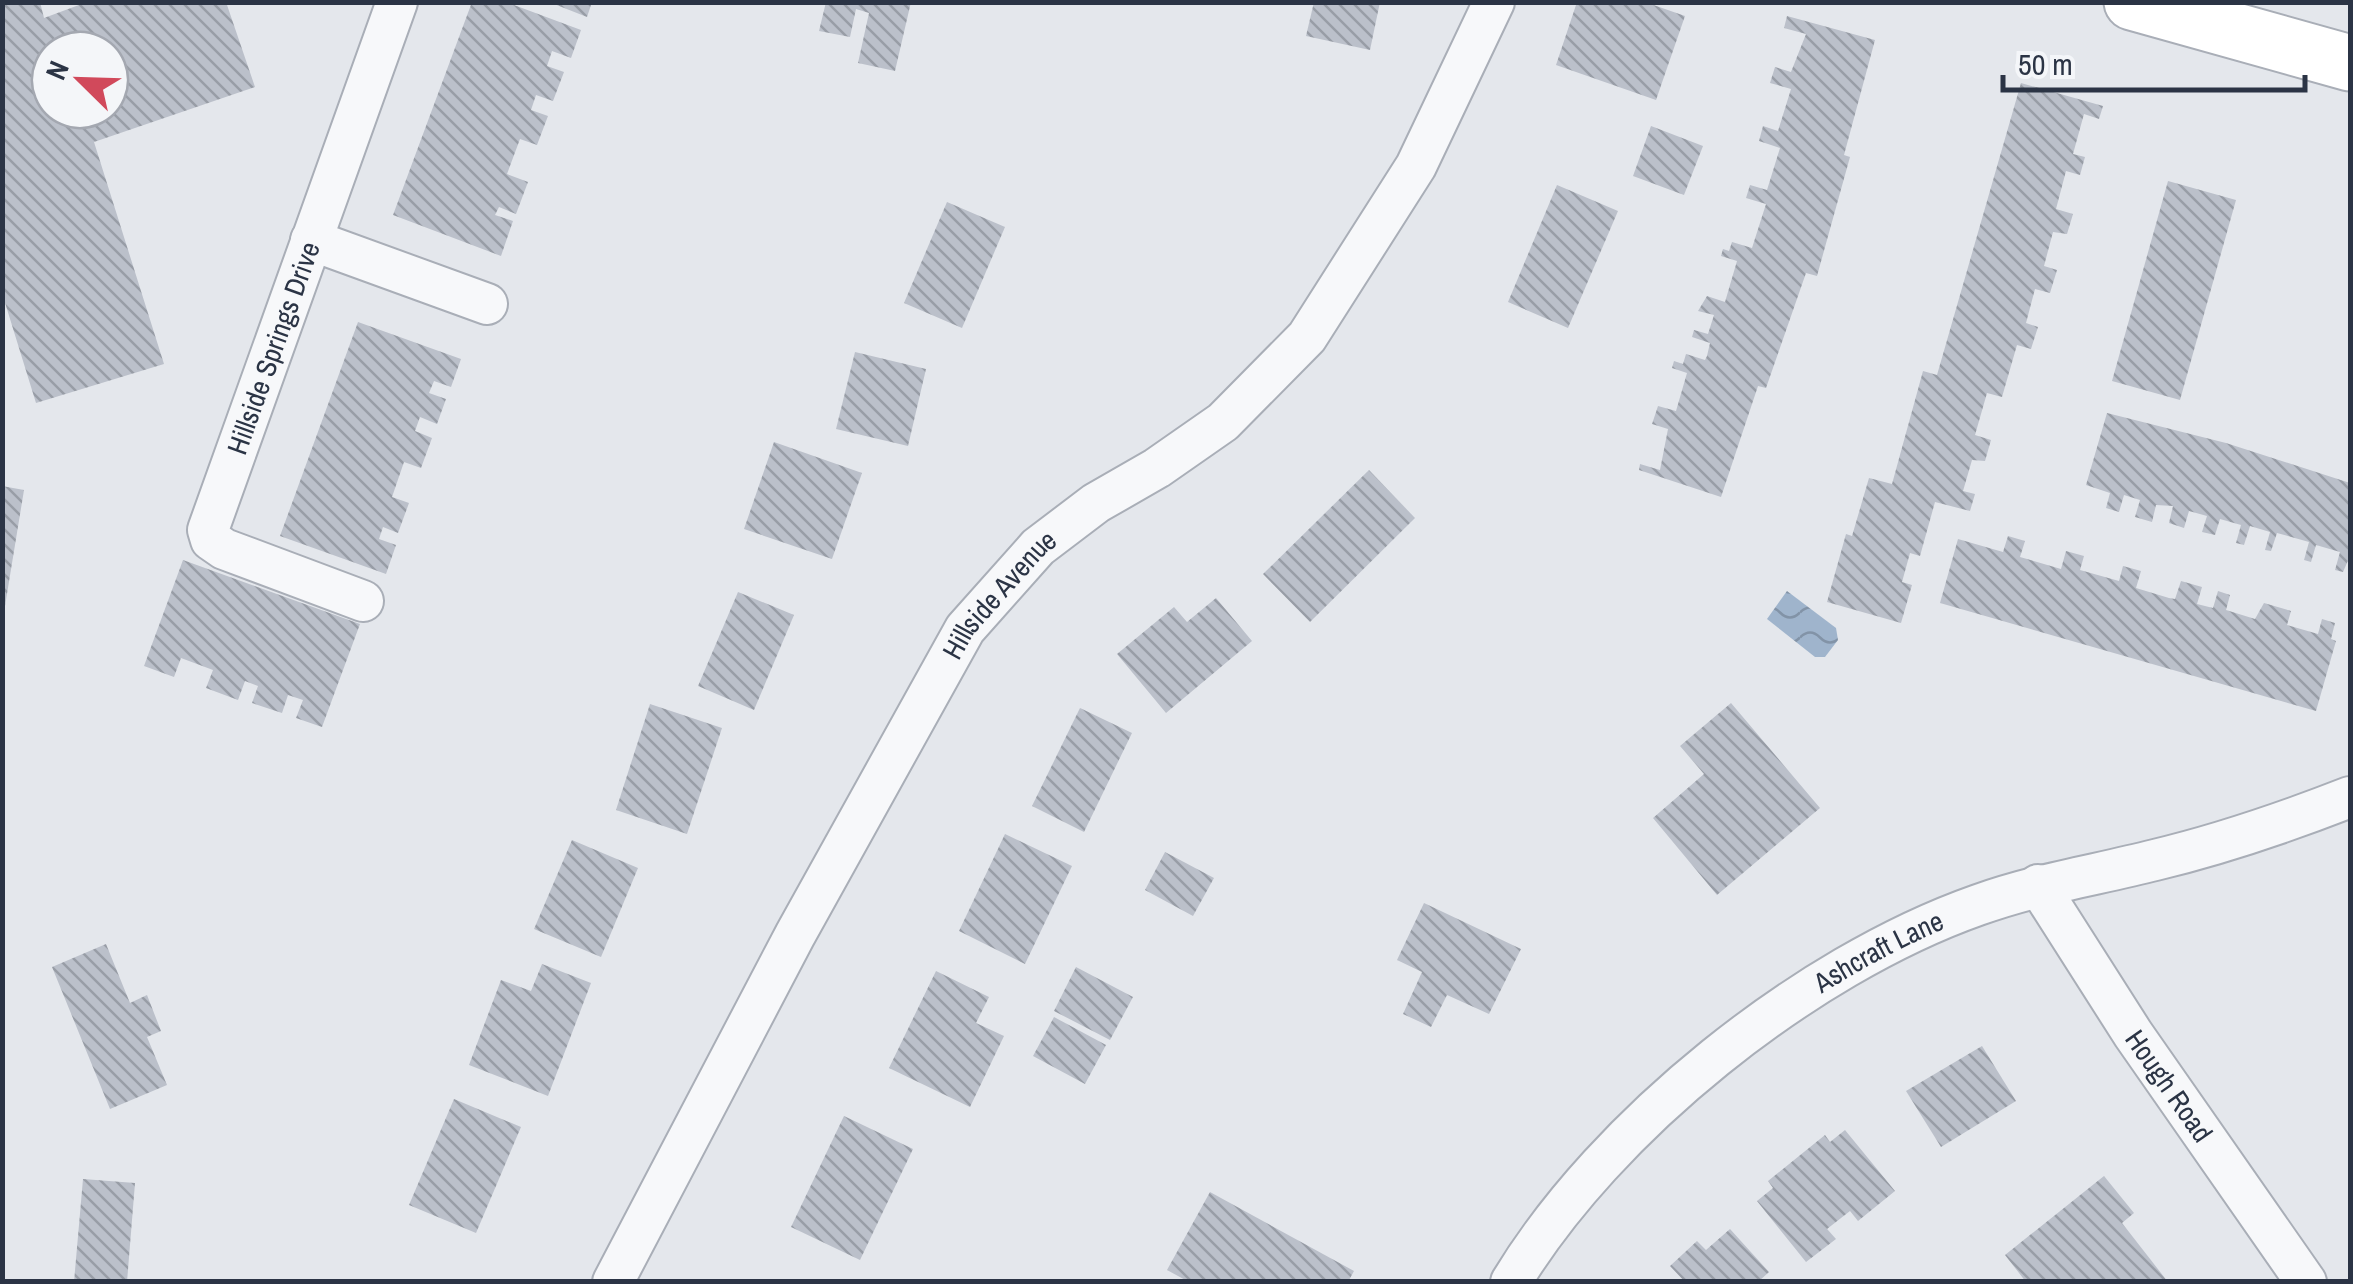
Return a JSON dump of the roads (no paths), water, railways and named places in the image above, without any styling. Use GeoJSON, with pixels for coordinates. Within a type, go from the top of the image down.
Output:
{"type":"FeatureCollection","features":[{"type":"Feature","properties":{"kind":"main road"},"geometry":{"type":"LineString","coordinates":[[2132,2],[2350,64]]}},
{"type":"Feature","properties":{"kind":"street","name":"Hillside Springs Drive"},"geometry":{"type":"LineString","coordinates":[[363,600],[224,550],[211,540],[208,530],[398,2]]}},
{"type":"Feature","properties":{"kind":"street","name":"Hillside Avenue"},"geometry":{"type":"LineString","coordinates":[[614,1282],[796,935],[964,630],[1038,546],[1222,422],[1307,337],[1416,166],[1494,2]]}},
{"type":"Feature","properties":{"kind":"street"},"geometry":{"type":"LineString","coordinates":[[311,240],[487,304]]}},
{"type":"Feature","properties":{"kind":"street","name":"Ashcraft Lane"},"geometry":{"type":"LineString","coordinates":[[1512,1282],[1586,1181],[1690,1078],[1795,1001],[1885,947],[1974,906],[2038,885],[2212,846],[2350,797]]}},
{"type":"Feature","properties":{"kind":"street","name":"Hough Road"},"geometry":{"type":"LineString","coordinates":[[2038,885],[2133,1034],[2306,1282]]}},
{"type":"Feature","properties":{"kind":"water"},"geometry":{"type":"Polygon","coordinates":[[[1787,591],[1836,628],[1838,640],[1825,657],[1815,657],[1767,619],[1787,591]]]}}]}
